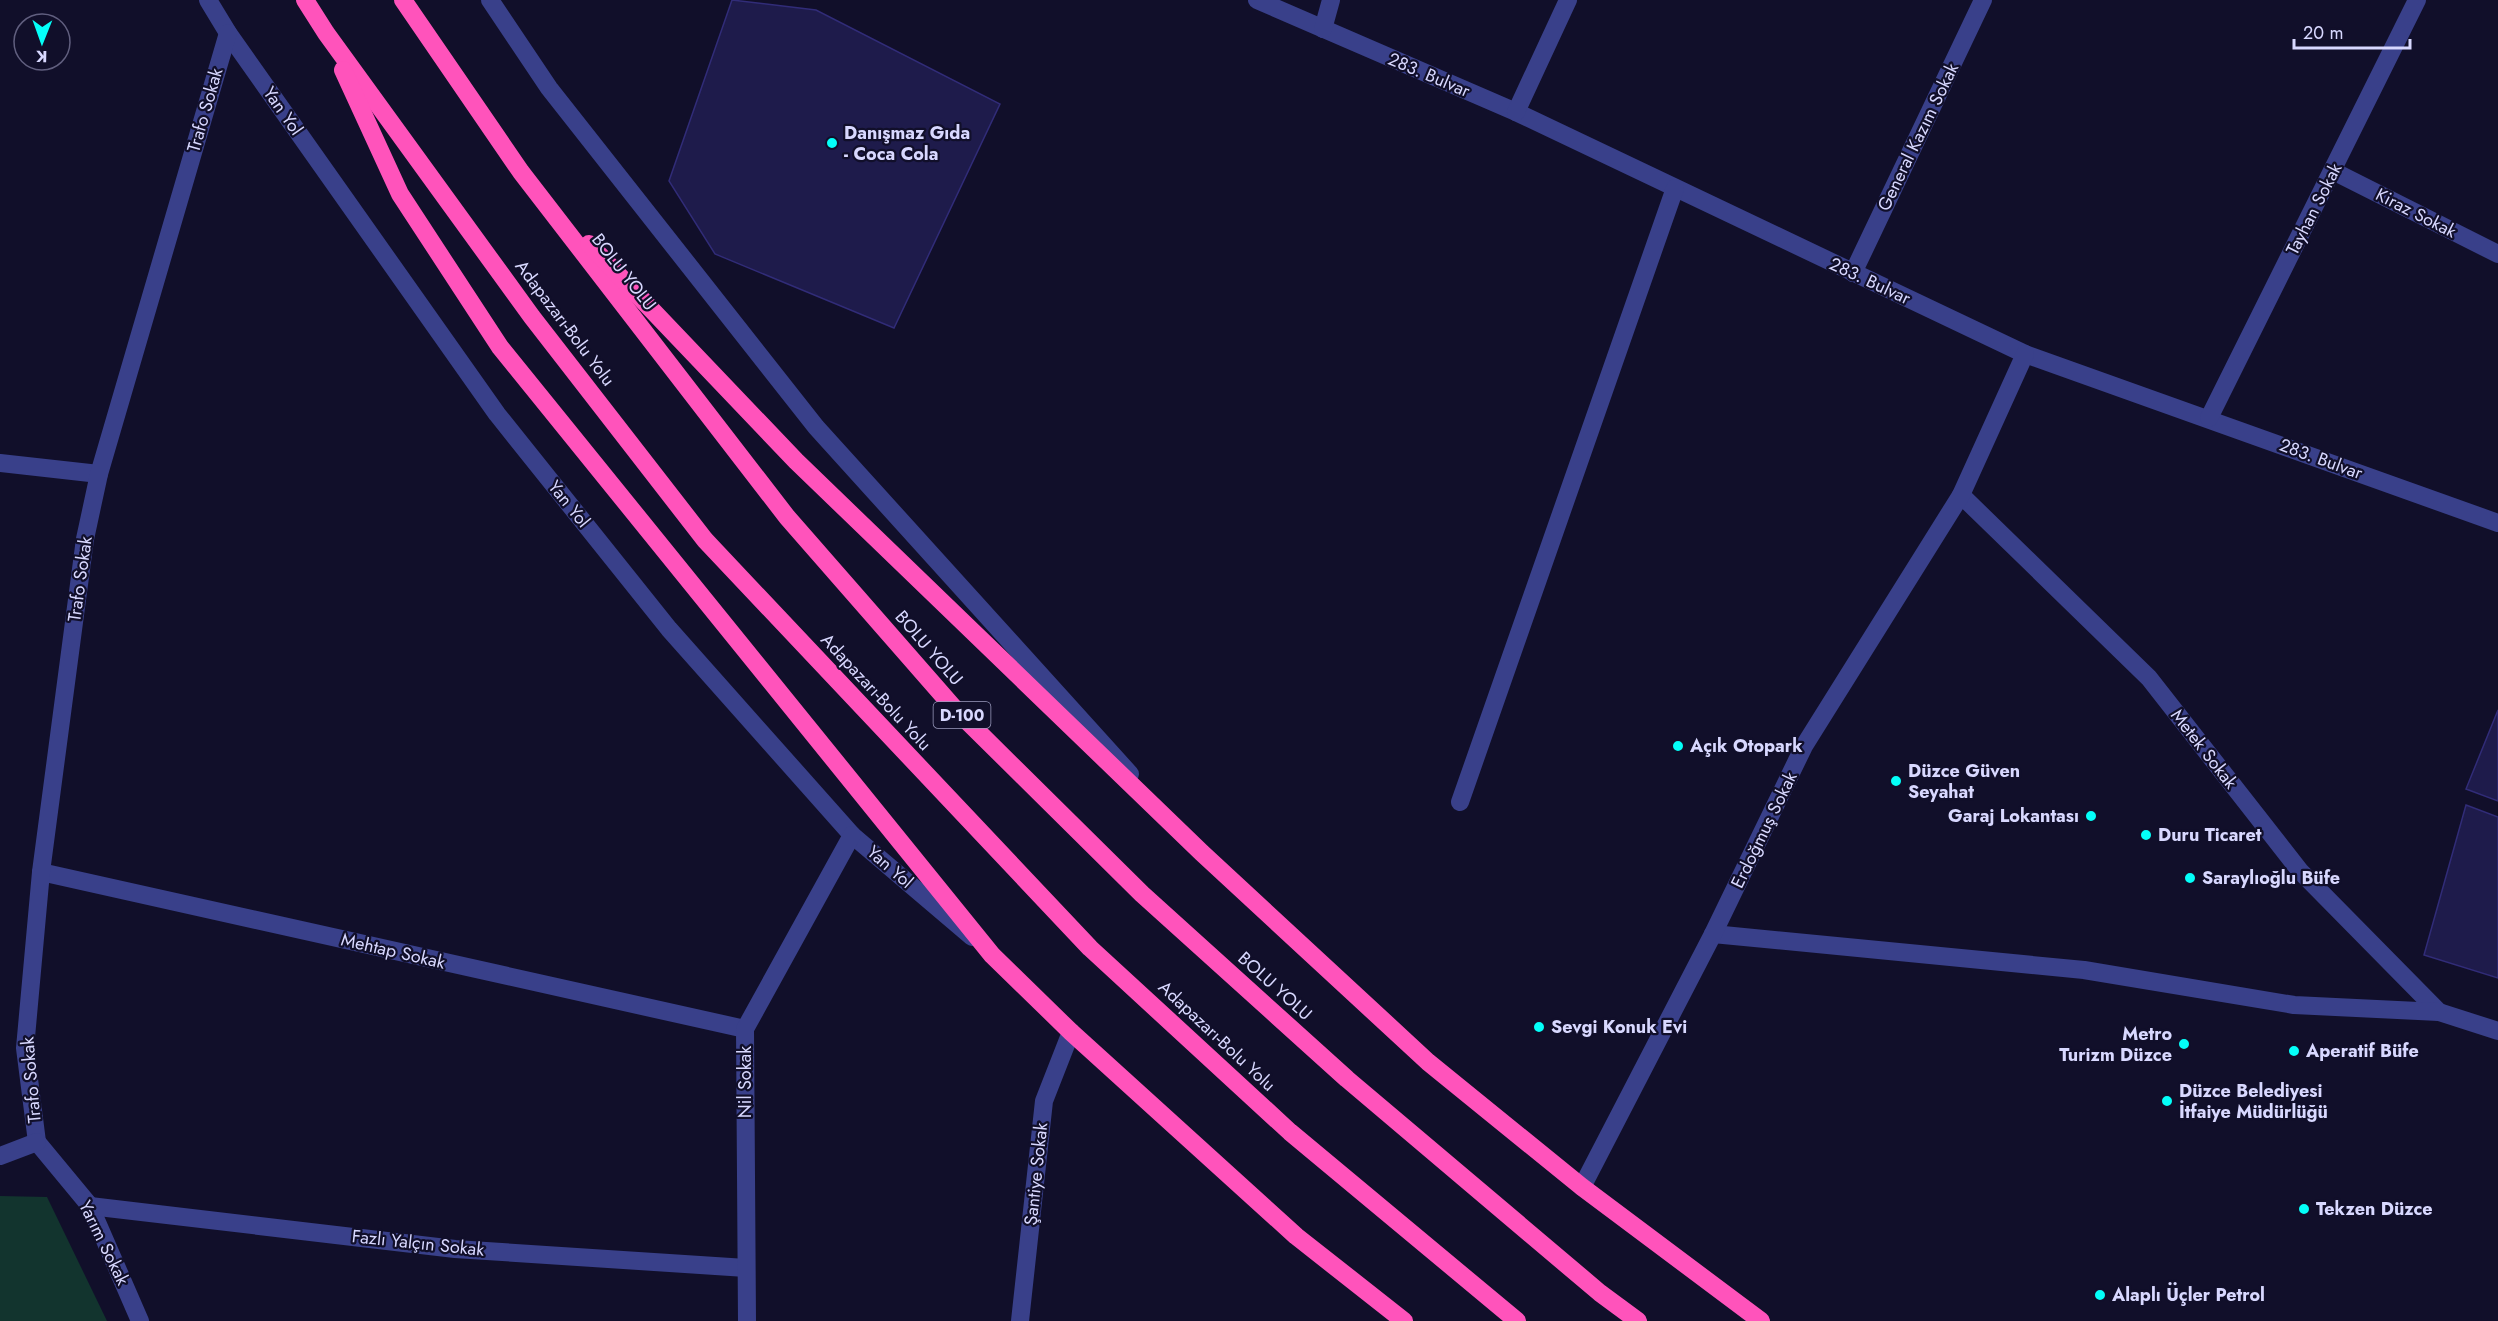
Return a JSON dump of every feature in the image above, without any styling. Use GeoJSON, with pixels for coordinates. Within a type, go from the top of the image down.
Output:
{"type":"FeatureCollection","features":[{"type":"Feature","properties":{"kind":"highway","name":"Adapazarı-Bolu Yolu"},"geometry":{"type":"LineString","coordinates":[[305,0],[326,33],[532,317],[705,540],[1090,948],[1290,1132],[1517,1321]]}},
{"type":"Feature","properties":{"kind":"highway","name":"BOLU YOLU"},"geometry":{"type":"LineString","coordinates":[[403,0],[521,172],[787,517],[954,708],[1142,894],[1313,1048],[1600,1293],[1638,1321]]}},
{"type":"Feature","properties":{"kind":"highway"},"geometry":{"type":"LineString","coordinates":[[326,33],[400,194],[500,347],[992,955],[1071,1032],[1296,1236],[1404,1321]]}},
{"type":"Feature","properties":{"kind":"highway"},"geometry":{"type":"LineString","coordinates":[[521,172],[796,462],[1202,853],[1428,1062],[1582,1188],[1761,1321]]}},
{"type":"Feature","properties":{"kind":"street","name":"Yan Yol"},"geometry":{"type":"LineString","coordinates":[[208,0],[228,33],[497,414],[669,629],[852,835],[992,955]]}},
{"type":"Feature","properties":{"kind":"street"},"geometry":{"type":"LineString","coordinates":[[490,0],[549,88],[816,427],[1202,853]]}},
{"type":"Feature","properties":{"kind":"street","name":"283. Bulvar"},"geometry":{"type":"LineString","coordinates":[[1257,0],[1516,112],[2025,354],[2498,523]]}},
{"type":"Feature","properties":{"kind":"street"},"geometry":{"type":"LineString","coordinates":[[1323,29],[1331,0]]}},
{"type":"Feature","properties":{"kind":"street"},"geometry":{"type":"LineString","coordinates":[[1516,112],[1568,0]]}},
{"type":"Feature","properties":{"kind":"street","name":"General Kazım Sokak"},"geometry":{"type":"LineString","coordinates":[[1853,273],[1983,0]]}},
{"type":"Feature","properties":{"kind":"street","name":"Tayhan Sokak"},"geometry":{"type":"LineString","coordinates":[[2209,418],[2417,0]]}},
{"type":"Feature","properties":{"kind":"street","name":"Trafo Sokak"},"geometry":{"type":"LineString","coordinates":[[37,1142],[25,1048],[41,872],[85,539],[99,474],[228,33]]}},
{"type":"Feature","properties":{"kind":"street","name":"Kiraz Sokak"},"geometry":{"type":"LineString","coordinates":[[2333,171],[2498,254]]}},
{"type":"Feature","properties":{"kind":"street"},"geometry":{"type":"LineString","coordinates":[[1460,802],[1675,188]]}},
{"type":"Feature","properties":{"kind":"street","name":"Erdoğmuş Sokak"},"geometry":{"type":"LineString","coordinates":[[1582,1188],[1713,934],[1804,746],[1961,495],[2025,354]]}},
{"type":"Feature","properties":{"kind":"street"},"geometry":{"type":"LineString","coordinates":[[0,463],[99,474]]}},
{"type":"Feature","properties":{"kind":"street","name":"Metek Sokak"},"geometry":{"type":"LineString","coordinates":[[1961,495],[2149,678],[2300,871],[2439,1012]]}},
{"type":"Feature","properties":{"kind":"street","name":"Nil Sokak"},"geometry":{"type":"LineString","coordinates":[[747,1321],[745,1029],[852,835]]}},
{"type":"Feature","properties":{"kind":"street","name":"Mehtap Sokak"},"geometry":{"type":"LineString","coordinates":[[41,872],[745,1029]]}},
{"type":"Feature","properties":{"kind":"street"},"geometry":{"type":"LineString","coordinates":[[1713,934],[2084,970],[2294,1005],[2439,1012],[2498,1030]]}},
{"type":"Feature","properties":{"kind":"street","name":"Şantiye Sokak"},"geometry":{"type":"LineString","coordinates":[[1020,1321],[1044,1101],[1071,1032]]}},
{"type":"Feature","properties":{"kind":"street"},"geometry":{"type":"LineString","coordinates":[[0,1156],[37,1142]]}},
{"type":"Feature","properties":{"kind":"street","name":"Yarım Sokak"},"geometry":{"type":"LineString","coordinates":[[37,1142],[90,1206],[141,1321]]}},
{"type":"Feature","properties":{"kind":"street","name":"Fazlı Yalçın Sokak"},"geometry":{"type":"LineString","coordinates":[[90,1206],[455,1248],[746,1268]]}},
{"type":"Feature","properties":{"kind":"green space"},"geometry":{"type":"Polygon","coordinates":[[[0,1196],[47,1197],[107,1321],[0,1321],[0,1196]]]}},
{"type":"Feature","properties":{"kind":"building","name":"Danışmaz Gıda - Coca Cola"},"geometry":{"type":"Polygon","coordinates":[[[732,0],[816,10],[1000,104],[894,328],[715,254],[669,181],[732,0]]]}},
{"type":"Feature","properties":{"kind":"building"},"geometry":{"type":"Polygon","coordinates":[[[2498,710],[2498,801],[2466,789],[2498,710]]]}},
{"type":"Feature","properties":{"kind":"building"},"geometry":{"type":"Polygon","coordinates":[[[2466,805],[2498,817],[2498,978],[2424,955],[2466,805]]]}},
{"type":"Feature","properties":{"kind":"place","name":"Danışmaz Gıda - Coca Cola"},"geometry":{"type":"Point","coordinates":[832,143]}},
{"type":"Feature","properties":{"kind":"place","name":"Açık Otopark"},"geometry":{"type":"Point","coordinates":[1678,746]}},
{"type":"Feature","properties":{"kind":"place","name":"Düzce Güven Seyahat"},"geometry":{"type":"Point","coordinates":[1896,781]}},
{"type":"Feature","properties":{"kind":"place","name":"Garaj Lokantası"},"geometry":{"type":"Point","coordinates":[2091,816]}},
{"type":"Feature","properties":{"kind":"place","name":"Duru Ticaret"},"geometry":{"type":"Point","coordinates":[2146,835]}},
{"type":"Feature","properties":{"kind":"place","name":"Saraylıoğlu Büfe"},"geometry":{"type":"Point","coordinates":[2190,878]}},
{"type":"Feature","properties":{"kind":"place","name":"Sevgi Konuk Evi"},"geometry":{"type":"Point","coordinates":[1539,1027]}},
{"type":"Feature","properties":{"kind":"place","name":"Metro Turizm Düzce"},"geometry":{"type":"Point","coordinates":[2184,1044]}},
{"type":"Feature","properties":{"kind":"place","name":"Aperatif Büfe"},"geometry":{"type":"Point","coordinates":[2294,1051]}},
{"type":"Feature","properties":{"kind":"place","name":"Düzce Belediyesi İtfaiye Müdürlüğü"},"geometry":{"type":"Point","coordinates":[2167,1101]}},
{"type":"Feature","properties":{"kind":"place","name":"Tekzen Düzce"},"geometry":{"type":"Point","coordinates":[2304,1209]}},
{"type":"Feature","properties":{"kind":"place","name":"Alaplı Üçler Petrol"},"geometry":{"type":"Point","coordinates":[2100,1295]}}]}
